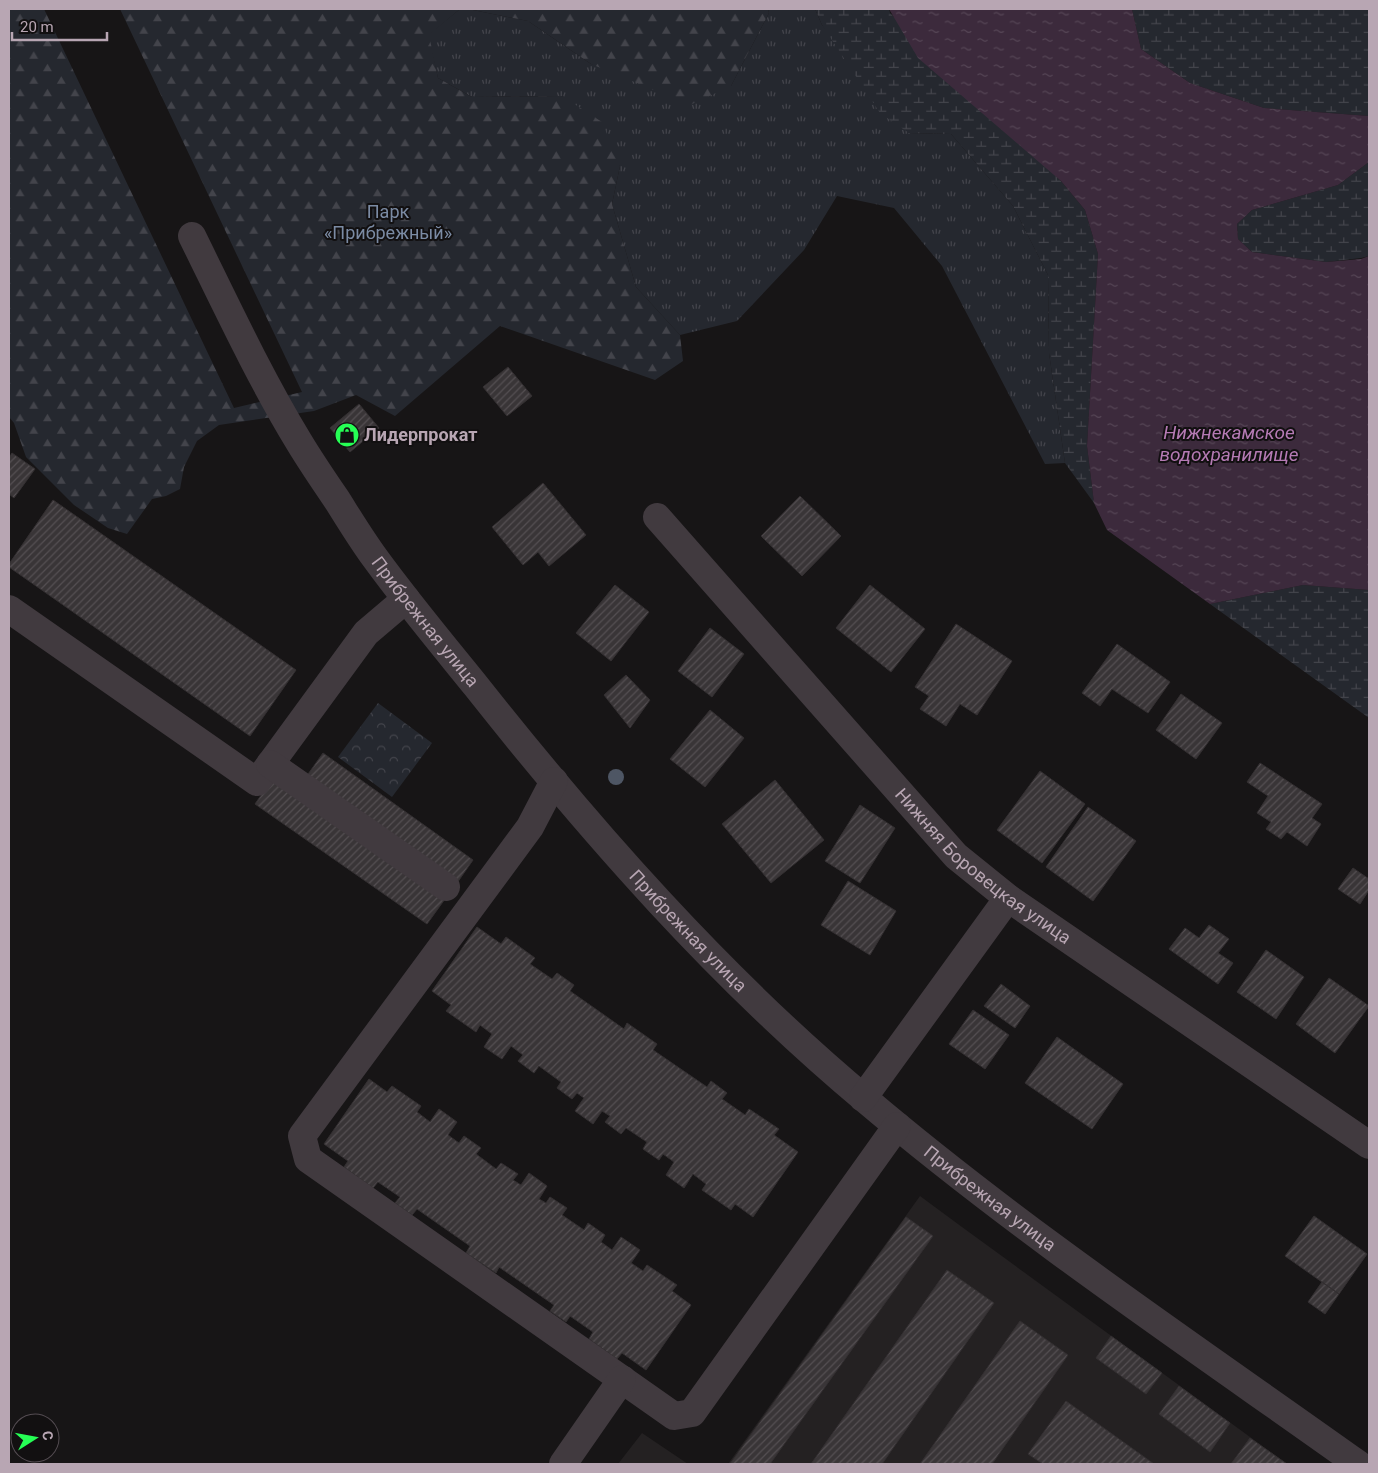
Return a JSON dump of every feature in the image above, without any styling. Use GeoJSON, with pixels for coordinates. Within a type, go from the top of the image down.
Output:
{"type":"FeatureCollection","features":[{"type":"Feature","properties":{"kind":"street","name":"Прибрежная улица"},"geometry":{"type":"LineString","coordinates":[[192,236],[254,364],[300,444],[372,554],[406,599],[554,781],[664,907],[729,974],[863,1098],[984,1196],[1133,1307],[1358,1464]]}},
{"type":"Feature","properties":{"kind":"street","name":"Нижняя Боровецкая улица"},"geometry":{"type":"LineString","coordinates":[[658,517],[956,856],[1008,898],[1369,1145]]}},
{"type":"Feature","properties":{"kind":"street"},"geometry":{"type":"LineString","coordinates":[[9,609],[257,782],[366,633],[406,599]]}},
{"type":"Feature","properties":{"kind":"street"},"geometry":{"type":"LineString","coordinates":[[270,764],[446,887]]}},
{"type":"Feature","properties":{"kind":"street"},"geometry":{"type":"LineString","coordinates":[[554,781],[530,827],[302,1136],[308,1158],[674,1416],[692,1413],[897,1126]]}},
{"type":"Feature","properties":{"kind":"street"},"geometry":{"type":"LineString","coordinates":[[863,1098],[1008,898]]}},
{"type":"Feature","properties":{"kind":"street"},"geometry":{"type":"LineString","coordinates":[[562,1464],[622,1379]]}},
{"type":"Feature","properties":{"kind":"shaded area"},"geometry":{"type":"Polygon","coordinates":[[[920,1196],[962,1227],[1287,1464],[728,1464],[920,1196]]]}},
{"type":"Feature","properties":{"kind":"shaded area"},"geometry":{"type":"Polygon","coordinates":[[[642,1433],[688,1464],[618,1464],[642,1433]]]}},
{"type":"Feature","properties":{"kind":"green space","name":"Парк «Прибрежный»"},"geometry":{"type":"Polygon","coordinates":[[[9,9],[44,9],[234,408],[302,392],[120,9],[460,9],[429,35],[438,78],[472,97],[562,96],[602,122],[620,166],[612,204],[636,287],[680,335],[683,361],[655,380],[500,326],[395,416],[356,395],[314,411],[219,425],[197,441],[184,467],[180,489],[166,496],[152,499],[127,534],[108,528],[74,505],[26,457],[14,423],[9,417],[9,9]]]}},
{"type":"Feature","properties":{"kind":"green space"},"geometry":{"type":"Polygon","coordinates":[[[460,9],[528,21],[591,64],[731,86],[769,13],[768,9],[815,9],[822,25],[909,133],[951,134],[1013,206],[1048,275],[1049,353],[1065,463],[1045,464],[942,266],[894,208],[837,196],[804,250],[737,321],[680,335],[636,287],[612,204],[620,166],[562,96],[472,97],[438,78],[428,35],[460,9]]]}},
{"type":"Feature","properties":{"kind":"green space"},"geometry":{"type":"Polygon","coordinates":[[[468,9],[768,9],[769,13],[731,86],[690,105],[591,64],[528,21],[468,9]]]}},
{"type":"Feature","properties":{"kind":"green space"},"geometry":{"type":"Polygon","coordinates":[[[815,9],[889,9],[890,13],[1061,181],[1085,210],[1098,254],[1087,446],[1094,503],[1065,463],[1049,353],[1048,275],[1013,206],[951,134],[909,133],[880,113],[822,25],[815,9]]]}},
{"type":"Feature","properties":{"kind":"green space"},"geometry":{"type":"Polygon","coordinates":[[[1132,9],[1369,9],[1369,116],[1264,108],[1190,83],[1141,49],[1132,9]]]}},
{"type":"Feature","properties":{"kind":"green space"},"geometry":{"type":"Polygon","coordinates":[[[1369,162],[1369,256],[1326,262],[1252,252],[1238,239],[1237,224],[1252,210],[1338,185],[1369,162]]]}},
{"type":"Feature","properties":{"kind":"green space"},"geometry":{"type":"Polygon","coordinates":[[[1303,585],[1369,590],[1369,718],[1210,604],[1303,585]]]}},
{"type":"Feature","properties":{"kind":"green space"},"geometry":{"type":"Polygon","coordinates":[[[378,703],[432,743],[392,797],[338,757],[378,703]]]}},
{"type":"Feature","properties":{"kind":"water","name":"Нижнекамское водохранилище"},"geometry":{"type":"Polygon","coordinates":[[[889,9],[1132,9],[1141,49],[1190,83],[1264,108],[1369,116],[1369,162],[1338,185],[1252,210],[1237,224],[1238,239],[1252,252],[1326,262],[1361,259],[1369,256],[1369,590],[1303,585],[1210,604],[1107,530],[1094,503],[1087,446],[1098,254],[1085,210],[1061,181],[918,58],[889,9]]]}},
{"type":"Feature","properties":{"kind":"building"},"geometry":{"type":"Polygon","coordinates":[[[508,367],[532,396],[507,416],[483,387],[508,367]]]}},
{"type":"Feature","properties":{"kind":"building"},"geometry":{"type":"Polygon","coordinates":[[[359,404],[379,428],[350,452],[330,428],[359,404]]]}},
{"type":"Feature","properties":{"kind":"building"},"geometry":{"type":"Polygon","coordinates":[[[12,453],[35,469],[14,498],[9,494],[9,458],[12,453]]]}},
{"type":"Feature","properties":{"kind":"building"},"geometry":{"type":"Polygon","coordinates":[[[543,483],[586,535],[549,566],[538,552],[523,565],[492,527],[543,483]]]}},
{"type":"Feature","properties":{"kind":"building"},"geometry":{"type":"Polygon","coordinates":[[[800,496],[841,536],[802,576],[761,536],[800,496]]]}},
{"type":"Feature","properties":{"kind":"building"},"geometry":{"type":"Polygon","coordinates":[[[53,500],[296,670],[250,736],[9,567],[9,564],[53,500]]]}},
{"type":"Feature","properties":{"kind":"building"},"geometry":{"type":"Polygon","coordinates":[[[615,585],[649,612],[611,661],[576,633],[615,585]]]}},
{"type":"Feature","properties":{"kind":"building"},"geometry":{"type":"Polygon","coordinates":[[[870,585],[925,629],[891,672],[836,628],[870,585]]]}},
{"type":"Feature","properties":{"kind":"building"},"geometry":{"type":"Polygon","coordinates":[[[956,624],[1012,661],[977,715],[960,704],[946,726],[920,709],[929,696],[915,687],[956,624]]]}},
{"type":"Feature","properties":{"kind":"building"},"geometry":{"type":"Polygon","coordinates":[[[710,628],[744,654],[712,697],[678,671],[710,628]]]}},
{"type":"Feature","properties":{"kind":"building"},"geometry":{"type":"Polygon","coordinates":[[[1117,644],[1170,682],[1148,713],[1112,689],[1100,706],[1082,693],[1117,644]]]}},
{"type":"Feature","properties":{"kind":"building"},"geometry":{"type":"Polygon","coordinates":[[[626,675],[650,700],[630,728],[604,695],[626,675]]]}},
{"type":"Feature","properties":{"kind":"building"},"geometry":{"type":"Polygon","coordinates":[[[1181,694],[1222,723],[1196,759],[1156,730],[1181,694]]]}},
{"type":"Feature","properties":{"kind":"building"},"geometry":{"type":"Polygon","coordinates":[[[710,710],[744,738],[705,787],[670,759],[710,710]]]}},
{"type":"Feature","properties":{"kind":"building"},"geometry":{"type":"Polygon","coordinates":[[[323,753],[473,860],[457,883],[306,777],[323,753]]]}},
{"type":"Feature","properties":{"kind":"building"},"geometry":{"type":"Polygon","coordinates":[[[1260,763],[1322,804],[1312,818],[1321,824],[1307,846],[1287,832],[1281,839],[1266,829],[1271,822],[1257,813],[1268,796],[1247,782],[1260,763]]]}},
{"type":"Feature","properties":{"kind":"building"},"geometry":{"type":"Polygon","coordinates":[[[1040,771],[1085,804],[1042,863],[997,830],[1040,771]]]}},
{"type":"Feature","properties":{"kind":"building"},"geometry":{"type":"Polygon","coordinates":[[[273,778],[445,899],[427,924],[255,804],[273,778]]]}},
{"type":"Feature","properties":{"kind":"building"},"geometry":{"type":"Polygon","coordinates":[[[775,780],[824,840],[771,883],[722,824],[775,780]]]}},
{"type":"Feature","properties":{"kind":"building"},"geometry":{"type":"Polygon","coordinates":[[[860,805],[895,828],[860,883],[825,861],[860,805]]]}},
{"type":"Feature","properties":{"kind":"building"},"geometry":{"type":"Polygon","coordinates":[[[1088,807],[1136,841],[1093,901],[1046,867],[1088,807]]]}},
{"type":"Feature","properties":{"kind":"building"},"geometry":{"type":"Polygon","coordinates":[[[1353,868],[1369,879],[1369,890],[1360,904],[1338,889],[1353,868]]]}},
{"type":"Feature","properties":{"kind":"building"},"geometry":{"type":"Polygon","coordinates":[[[848,881],[896,911],[870,955],[821,925],[848,881]]]}},
{"type":"Feature","properties":{"kind":"building"},"geometry":{"type":"Polygon","coordinates":[[[1209,925],[1229,939],[1218,953],[1233,963],[1218,984],[1169,949],[1185,928],[1199,938],[1209,925]]]}},
{"type":"Feature","properties":{"kind":"building"},"geometry":{"type":"Polygon","coordinates":[[[477,927],[501,944],[506,937],[535,958],[530,964],[552,979],[557,973],[574,985],[570,991],[624,1029],[627,1023],[657,1044],[653,1050],[707,1087],[711,1081],[727,1093],[722,1099],[745,1115],[749,1109],[779,1129],[774,1135],[798,1152],[753,1217],[735,1204],[731,1210],[702,1190],[706,1184],[693,1174],[684,1188],[666,1175],[674,1162],[663,1154],[659,1160],[643,1149],[647,1142],[626,1128],[621,1134],[605,1122],[610,1116],[602,1111],[593,1124],[575,1111],[584,1098],[577,1093],[572,1099],[557,1088],[561,1082],[539,1066],[534,1073],[518,1061],[523,1055],[511,1046],[502,1059],[484,1047],[492,1034],[480,1025],[476,1032],[446,1011],[451,1005],[432,991],[477,927]]]}},
{"type":"Feature","properties":{"kind":"building"},"geometry":{"type":"Polygon","coordinates":[[[1266,950],[1304,977],[1276,1019],[1237,992],[1266,950]]]}},
{"type":"Feature","properties":{"kind":"building"},"geometry":{"type":"Polygon","coordinates":[[[1329,978],[1369,1006],[1335,1053],[1296,1024],[1329,978]]]}},
{"type":"Feature","properties":{"kind":"building"},"geometry":{"type":"Polygon","coordinates":[[[1001,984],[1030,1006],[1015,1028],[984,1006],[1001,984]]]}},
{"type":"Feature","properties":{"kind":"building"},"geometry":{"type":"Polygon","coordinates":[[[973,1010],[1009,1035],[985,1069],[949,1044],[973,1010]]]}},
{"type":"Feature","properties":{"kind":"building"},"geometry":{"type":"Polygon","coordinates":[[[1057,1037],[1123,1084],[1092,1129],[1025,1083],[1057,1037]]]}},
{"type":"Feature","properties":{"kind":"building"},"geometry":{"type":"Polygon","coordinates":[[[369,1079],[387,1092],[392,1086],[421,1106],[417,1112],[430,1122],[439,1109],[457,1122],[448,1135],[459,1143],[464,1136],[481,1148],[476,1154],[496,1169],[501,1163],[518,1174],[513,1180],[521,1185],[529,1173],[547,1186],[539,1199],[546,1203],[550,1197],[567,1208],[562,1215],[584,1230],[588,1223],[605,1235],[601,1242],[612,1250],[621,1237],[640,1250],[631,1263],[643,1271],[647,1265],[677,1285],[672,1291],[691,1305],[646,1370],[622,1353],[617,1359],[589,1339],[593,1332],[570,1316],[566,1322],[550,1311],[554,1305],[499,1267],[496,1273],[466,1253],[470,1246],[417,1209],[412,1215],[395,1203],[400,1197],[378,1182],[373,1188],[344,1167],[348,1161],[324,1144],[369,1079]]]}},
{"type":"Feature","properties":{"kind":"building"},"geometry":{"type":"Polygon","coordinates":[[[1314,1216],[1367,1254],[1339,1294],[1285,1256],[1314,1216]]]}},
{"type":"Feature","properties":{"kind":"building"},"geometry":{"type":"Polygon","coordinates":[[[906,1217],[933,1236],[770,1464],[730,1464],[906,1217]]]}},
{"type":"Feature","properties":{"kind":"building"},"geometry":{"type":"Polygon","coordinates":[[[947,1270],[994,1303],[882,1464],[811,1464],[947,1270]]]}},
{"type":"Feature","properties":{"kind":"building"},"geometry":{"type":"Polygon","coordinates":[[[1322,1282],[1339,1294],[1325,1314],[1308,1302],[1322,1282]]]}},
{"type":"Feature","properties":{"kind":"building"},"geometry":{"type":"Polygon","coordinates":[[[1020,1321],[1068,1355],[992,1464],[920,1464],[1020,1321]]]}},
{"type":"Feature","properties":{"kind":"building"},"geometry":{"type":"Polygon","coordinates":[[[1111,1336],[1162,1373],[1146,1394],[1096,1358],[1111,1336]]]}},
{"type":"Feature","properties":{"kind":"building"},"geometry":{"type":"Polygon","coordinates":[[[1179,1386],[1230,1423],[1210,1452],[1159,1414],[1179,1386]]]}},
{"type":"Feature","properties":{"kind":"building"},"geometry":{"type":"Polygon","coordinates":[[[1066,1401],[1154,1464],[1043,1464],[1028,1454],[1066,1401]]]}},
{"type":"Feature","properties":{"kind":"building"},"geometry":{"type":"Polygon","coordinates":[[[1250,1438],[1287,1464],[1231,1464],[1250,1438]]]}},
{"type":"Feature","properties":{"kind":"place","name":"Лидерпрокат"},"geometry":{"type":"Point","coordinates":[347,435]}}]}
